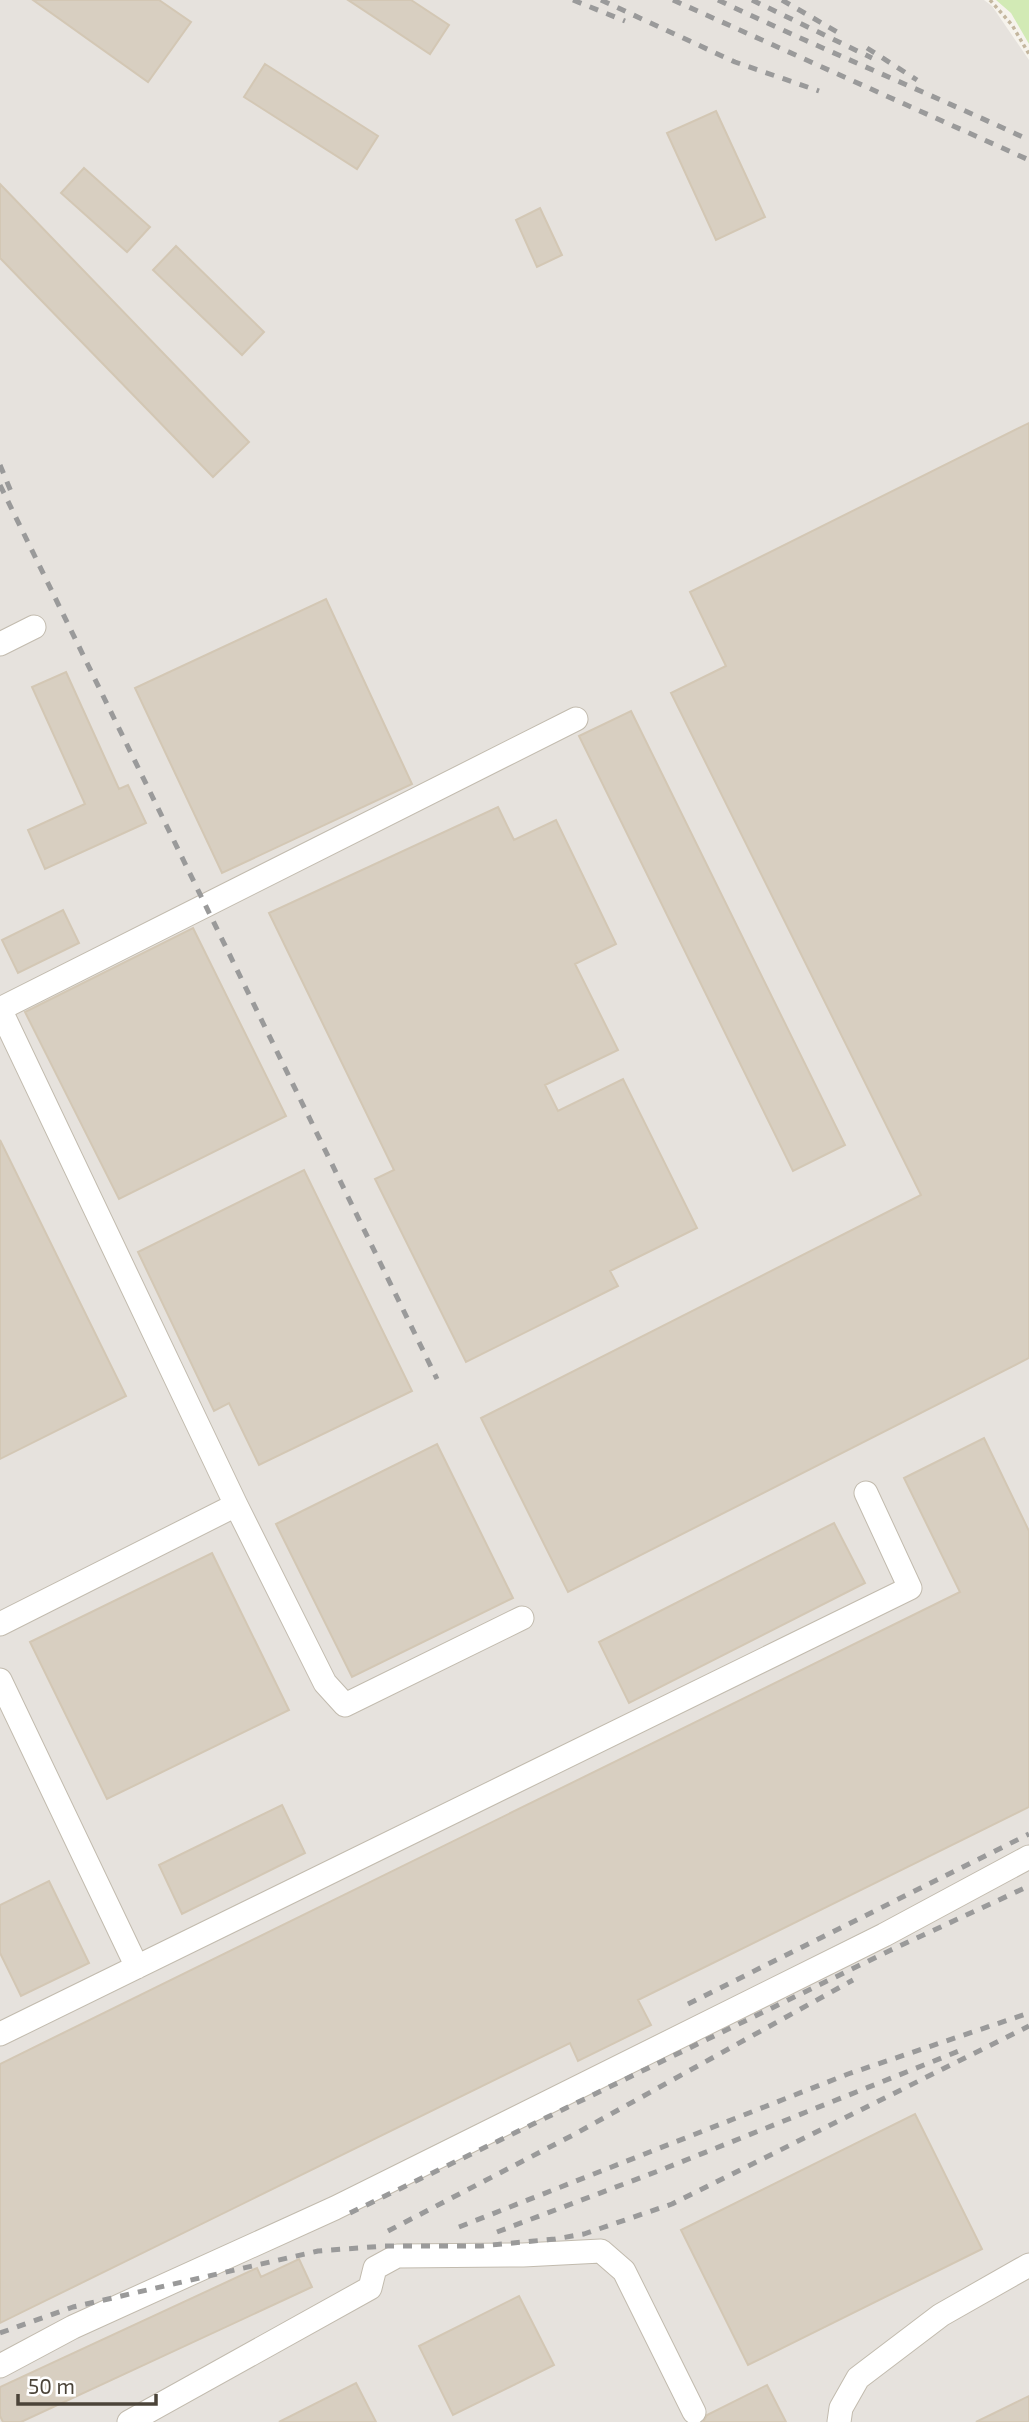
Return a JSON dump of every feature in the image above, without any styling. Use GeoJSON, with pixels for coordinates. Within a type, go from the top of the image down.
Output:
{"type":"FeatureCollection","features":[{"type":"Feature","properties":{"kind":"lane"},"geometry":{"type":"LineString","coordinates":[[0,644],[34,627]]}},
{"type":"Feature","properties":{"kind":"lane"},"geometry":{"type":"LineString","coordinates":[[522,1618],[345,1705],[325,1683],[236,1505],[0,1009],[576,719]]}},
{"type":"Feature","properties":{"kind":"lane"},"geometry":{"type":"LineString","coordinates":[[0,2034],[910,1588],[866,1493]]}},
{"type":"Feature","properties":{"kind":"lane"},"geometry":{"type":"LineString","coordinates":[[2,1619],[236,1505]]}},
{"type":"Feature","properties":{"kind":"lane"},"geometry":{"type":"LineString","coordinates":[[0,1680],[137,1967]]}},
{"type":"Feature","properties":{"kind":"lane"},"geometry":{"type":"LineString","coordinates":[[0,2365],[73,2327],[335,2208],[884,1935],[1029,1857]]}},
{"type":"Feature","properties":{"kind":"lane"},"geometry":{"type":"LineString","coordinates":[[129,2422],[370,2288],[375,2268],[397,2256],[601,2251],[624,2272],[694,2412]]}},
{"type":"Feature","properties":{"kind":"lane"},"geometry":{"type":"LineString","coordinates":[[839,2422],[841,2408],[858,2378],[941,2315],[1029,2265]]}},
{"type":"Feature","properties":{"kind":"path"},"geometry":{"type":"LineString","coordinates":[[990,0],[1012,25],[1029,54]]}},
{"type":"Feature","properties":{"kind":"shaded area"},"geometry":{"type":"Polygon","coordinates":[[[0,0],[984,0],[992,6],[1029,60],[1029,2422],[0,2422],[0,0]]]}},
{"type":"Feature","properties":{"kind":"green space"},"geometry":{"type":"Polygon","coordinates":[[[996,0],[1029,0],[1029,44],[1011,13],[996,0]]]}},
{"type":"Feature","properties":{"kind":"building"},"geometry":{"type":"Polygon","coordinates":[[[33,0],[159,0],[191,22],[148,82],[33,0]]]}},
{"type":"Feature","properties":{"kind":"building"},"geometry":{"type":"Polygon","coordinates":[[[348,0],[411,0],[449,25],[430,54],[348,0]]]}},
{"type":"Feature","properties":{"kind":"building"},"geometry":{"type":"Polygon","coordinates":[[[265,64],[378,136],[357,169],[244,97],[265,64]]]}},
{"type":"Feature","properties":{"kind":"building"},"geometry":{"type":"Polygon","coordinates":[[[716,111],[765,217],[716,240],[667,133],[716,111]]]}},
{"type":"Feature","properties":{"kind":"building"},"geometry":{"type":"Polygon","coordinates":[[[84,168],[150,227],[127,252],[61,193],[84,168]]]}},
{"type":"Feature","properties":{"kind":"building"},"geometry":{"type":"Polygon","coordinates":[[[0,184],[249,442],[213,477],[0,258],[0,184]]]}},
{"type":"Feature","properties":{"kind":"building"},"geometry":{"type":"Polygon","coordinates":[[[540,208],[562,255],[537,267],[516,220],[540,208]]]}},
{"type":"Feature","properties":{"kind":"building"},"geometry":{"type":"Polygon","coordinates":[[[176,246],[264,332],[242,355],[153,270],[176,246]]]}},
{"type":"Feature","properties":{"kind":"building"},"geometry":{"type":"Polygon","coordinates":[[[1029,423],[1029,1358],[568,1592],[481,1418],[921,1195],[671,693],[726,666],[690,592],[1029,423]]]}},
{"type":"Feature","properties":{"kind":"building"},"geometry":{"type":"Polygon","coordinates":[[[326,599],[412,784],[222,873],[135,688],[326,599]]]}},
{"type":"Feature","properties":{"kind":"building"},"geometry":{"type":"Polygon","coordinates":[[[66,672],[119,789],[128,785],[146,823],[45,869],[28,830],[85,804],[32,687],[66,672]]]}},
{"type":"Feature","properties":{"kind":"building"},"geometry":{"type":"Polygon","coordinates":[[[631,711],[845,1145],[793,1171],[579,736],[631,711]]]}},
{"type":"Feature","properties":{"kind":"building"},"geometry":{"type":"Polygon","coordinates":[[[498,807],[514,840],[556,820],[616,944],[575,964],[618,1050],[545,1085],[558,1111],[623,1079],[697,1228],[610,1271],[618,1286],[466,1362],[375,1179],[394,1170],[269,913],[498,807]]]}},
{"type":"Feature","properties":{"kind":"building"},"geometry":{"type":"Polygon","coordinates":[[[63,910],[79,943],[18,973],[2,940],[63,910]]]}},
{"type":"Feature","properties":{"kind":"building"},"geometry":{"type":"Polygon","coordinates":[[[193,928],[286,1116],[119,1199],[25,1012],[193,928]]]}},
{"type":"Feature","properties":{"kind":"building"},"geometry":{"type":"Polygon","coordinates":[[[0,1140],[126,1396],[0,1459],[0,1140]]]}},
{"type":"Feature","properties":{"kind":"building"},"geometry":{"type":"Polygon","coordinates":[[[304,1170],[412,1391],[259,1465],[229,1403],[214,1411],[138,1252],[304,1170]]]}},
{"type":"Feature","properties":{"kind":"building"},"geometry":{"type":"Polygon","coordinates":[[[984,1438],[1029,1531],[1029,1807],[638,2000],[651,2025],[578,2061],[570,2043],[0,2323],[0,2064],[960,1592],[904,1478],[984,1438]]]}},
{"type":"Feature","properties":{"kind":"building"},"geometry":{"type":"Polygon","coordinates":[[[437,1444],[513,1598],[352,1677],[276,1524],[437,1444]]]}},
{"type":"Feature","properties":{"kind":"building"},"geometry":{"type":"Polygon","coordinates":[[[834,1523],[865,1583],[629,1703],[599,1642],[834,1523]]]}},
{"type":"Feature","properties":{"kind":"building"},"geometry":{"type":"Polygon","coordinates":[[[212,1553],[289,1710],[107,1799],[30,1642],[212,1553]]]}},
{"type":"Feature","properties":{"kind":"building"},"geometry":{"type":"Polygon","coordinates":[[[282,1805],[305,1853],[182,1914],[159,1865],[282,1805]]]}},
{"type":"Feature","properties":{"kind":"building"},"geometry":{"type":"Polygon","coordinates":[[[49,1881],[89,1963],[21,1996],[0,1953],[0,1905],[49,1881]]]}},
{"type":"Feature","properties":{"kind":"building"},"geometry":{"type":"Polygon","coordinates":[[[915,2114],[982,2249],[748,2365],[681,2230],[915,2114]]]}},
{"type":"Feature","properties":{"kind":"building"},"geometry":{"type":"Polygon","coordinates":[[[299,2259],[312,2287],[21,2422],[3,2422],[0,2416],[0,2387],[257,2268],[261,2277],[299,2259]]]}},
{"type":"Feature","properties":{"kind":"building"},"geometry":{"type":"Polygon","coordinates":[[[519,2296],[554,2365],[453,2415],[419,2346],[519,2296]]]}},
{"type":"Feature","properties":{"kind":"building"},"geometry":{"type":"Polygon","coordinates":[[[356,2383],[376,2422],[279,2422],[356,2383]]]}},
{"type":"Feature","properties":{"kind":"building"},"geometry":{"type":"Polygon","coordinates":[[[767,2385],[786,2422],[703,2422],[707,2415],[767,2385]]]}},
{"type":"Feature","properties":{"kind":"building"},"geometry":{"type":"Polygon","coordinates":[[[1029,2396],[1029,2422],[976,2422],[1029,2396]]]}},
{"type":"Feature","properties":{"kind":"railway"},"geometry":{"type":"LineString","coordinates":[[573,0],[625,21]]}},
{"type":"Feature","properties":{"kind":"railway"},"geometry":{"type":"LineString","coordinates":[[601,0],[735,62],[819,91]]}},
{"type":"Feature","properties":{"kind":"railway"},"geometry":{"type":"LineString","coordinates":[[673,0],[1029,160]]}},
{"type":"Feature","properties":{"kind":"railway"},"geometry":{"type":"LineString","coordinates":[[718,0],[1029,140]]}},
{"type":"Feature","properties":{"kind":"railway"},"geometry":{"type":"LineString","coordinates":[[752,0],[872,58]]}},
{"type":"Feature","properties":{"kind":"railway"},"geometry":{"type":"LineString","coordinates":[[782,0],[839,33]]}},
{"type":"Feature","properties":{"kind":"railway"},"geometry":{"type":"LineString","coordinates":[[867,48],[917,80]]}},
{"type":"Feature","properties":{"kind":"railway"},"geometry":{"type":"LineString","coordinates":[[0,465],[12,494]]}},
{"type":"Feature","properties":{"kind":"railway"},"geometry":{"type":"LineString","coordinates":[[0,485],[437,1379]]}},
{"type":"Feature","properties":{"kind":"railway"},"geometry":{"type":"LineString","coordinates":[[688,2004],[1029,1834]]}},
{"type":"Feature","properties":{"kind":"railway"},"geometry":{"type":"LineString","coordinates":[[350,2213],[891,1950],[1029,1886]]}},
{"type":"Feature","properties":{"kind":"railway"},"geometry":{"type":"LineString","coordinates":[[388,2231],[573,2135],[853,1980]]}},
{"type":"Feature","properties":{"kind":"railway"},"geometry":{"type":"LineString","coordinates":[[459,2227],[848,2074],[1029,2013]]}},
{"type":"Feature","properties":{"kind":"railway"},"geometry":{"type":"LineString","coordinates":[[0,2333],[73,2307],[318,2251],[385,2246],[481,2246],[584,2234],[672,2204],[1029,2026]]}},
{"type":"Feature","properties":{"kind":"railway"},"geometry":{"type":"LineString","coordinates":[[497,2232],[661,2170],[964,2049]]}}]}
